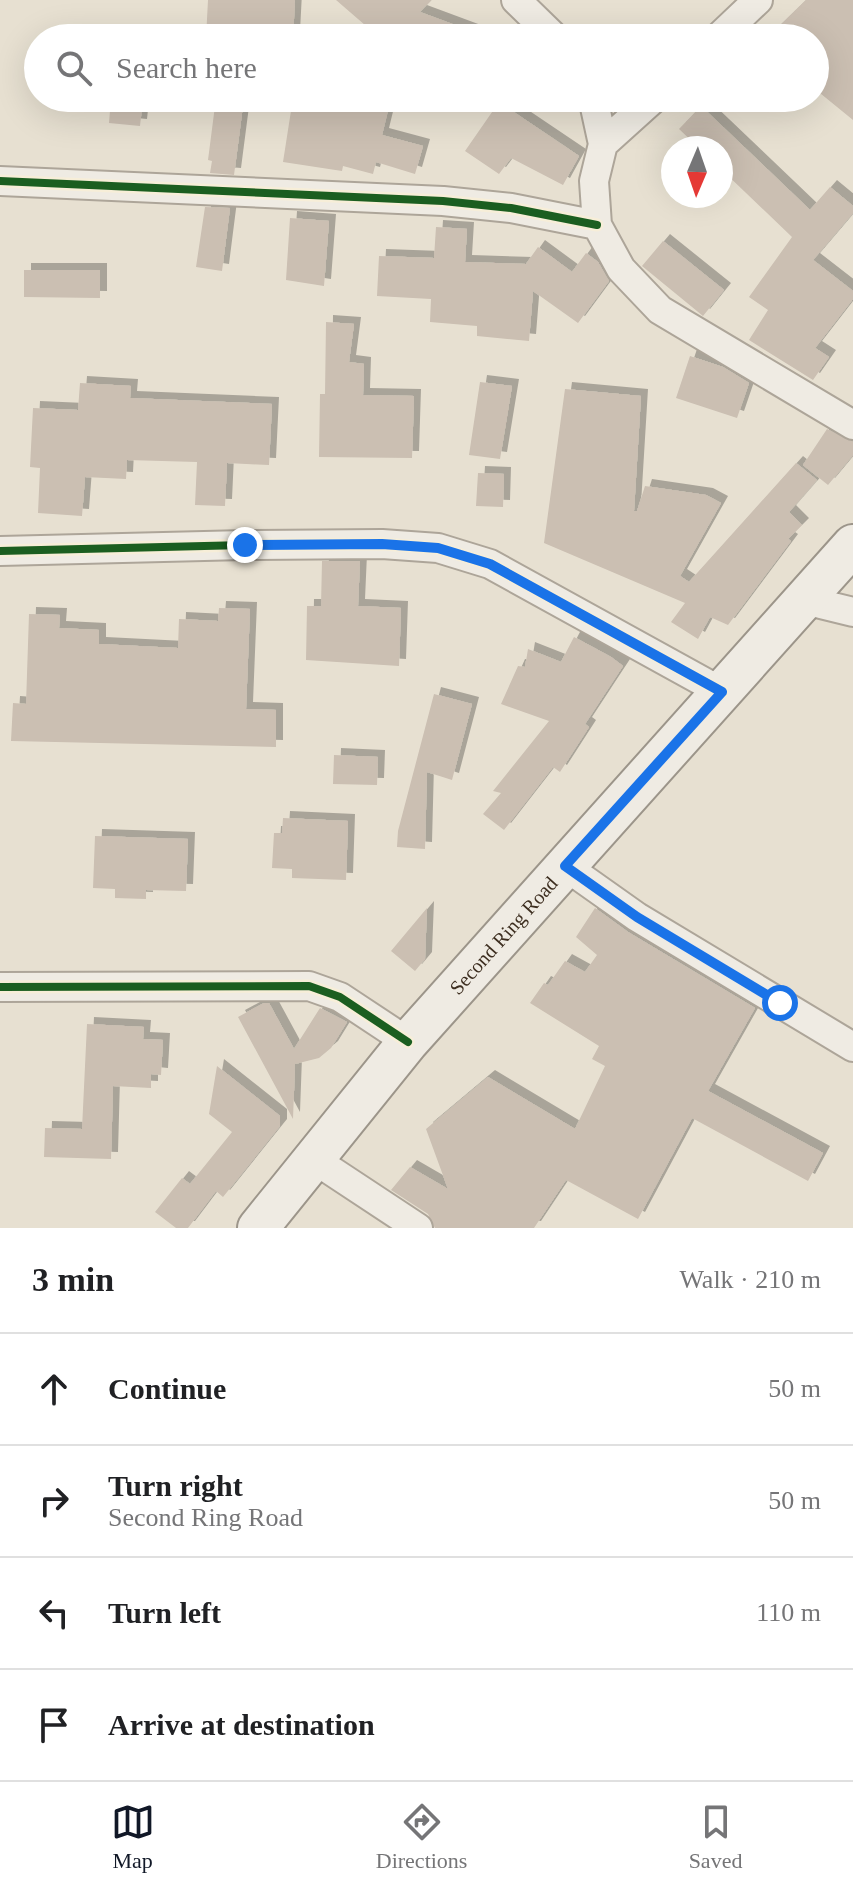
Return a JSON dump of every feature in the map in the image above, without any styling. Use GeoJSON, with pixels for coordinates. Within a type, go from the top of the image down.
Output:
{"type":"FeatureCollection","features":[{"type":"Feature","properties":{"kind":"main road","name":"Second Ring Road"},"geometry":{"type":"LineString","coordinates":[[258,1228],[408,1042],[853,545]]}},
{"type":"Feature","properties":{"kind":"street"},"geometry":{"type":"LineString","coordinates":[[516,0],[541,24]]}},
{"type":"Feature","properties":{"kind":"street"},"geometry":{"type":"LineString","coordinates":[[733,24],[758,0]]}},
{"type":"Feature","properties":{"kind":"street"},"geometry":{"type":"LineString","coordinates":[[596,112],[603,144],[594,181],[597,225],[621,269],[660,310],[853,425]]}},
{"type":"Feature","properties":{"kind":"street"},"geometry":{"type":"LineString","coordinates":[[603,144],[638,112]]}},
{"type":"Feature","properties":{"kind":"street"},"geometry":{"type":"LineString","coordinates":[[0,181],[443,201],[511,208],[597,225]]}},
{"type":"Feature","properties":{"kind":"street"},"geometry":{"type":"LineString","coordinates":[[0,551],[382,544],[438,548],[490,564],[722,692]]}},
{"type":"Feature","properties":{"kind":"street"},"geometry":{"type":"LineString","coordinates":[[804,600],[853,612]]}},
{"type":"Feature","properties":{"kind":"street"},"geometry":{"type":"LineString","coordinates":[[565,866],[648,924],[853,1047]]}},
{"type":"Feature","properties":{"kind":"street"},"geometry":{"type":"LineString","coordinates":[[0,987],[309,986],[340,997],[408,1042]]}},
{"type":"Feature","properties":{"kind":"street"},"geometry":{"type":"LineString","coordinates":[[315,1160],[418,1228]]}},
{"type":"Feature","properties":{"kind":"building"},"geometry":{"type":"Polygon","coordinates":[[[208,0],[295,0],[294,24],[207,24],[208,0]]]}},
{"type":"Feature","properties":{"kind":"building"},"geometry":{"type":"Polygon","coordinates":[[[336,0],[431,0],[420,12],[452,24],[364,24],[336,0]]]}},
{"type":"Feature","properties":{"kind":"building"},"geometry":{"type":"Polygon","coordinates":[[[806,0],[853,0],[853,120],[829,100],[829,24],[781,24],[806,0]]]}},
{"type":"Feature","properties":{"kind":"building"},"geometry":{"type":"Polygon","coordinates":[[[110,112],[142,112],[140,126],[109,123],[110,112]]]}},
{"type":"Feature","properties":{"kind":"building"},"geometry":{"type":"Polygon","coordinates":[[[214,112],[242,112],[234,175],[210,173],[212,161],[208,160],[214,112]]]}},
{"type":"Feature","properties":{"kind":"building"},"geometry":{"type":"Polygon","coordinates":[[[291,112],[388,112],[382,135],[423,146],[415,174],[376,162],[373,174],[343,166],[342,171],[283,162],[291,112]]]}},
{"type":"Feature","properties":{"kind":"building"},"geometry":{"type":"Polygon","coordinates":[[[492,112],[514,112],[579,156],[563,185],[511,158],[499,174],[465,151],[492,112]]]}},
{"type":"Feature","properties":{"kind":"building"},"geometry":{"type":"Polygon","coordinates":[[[695,112],[707,112],[732,136],[686,136],[679,129],[695,112]]]}},
{"type":"Feature","properties":{"kind":"building"},"geometry":{"type":"Polygon","coordinates":[[[733,137],[810,210],[830,187],[853,206],[853,213],[813,260],[853,291],[853,299],[815,348],[829,357],[813,380],[749,340],[768,310],[749,297],[792,237],[733,180],[733,137]]]}},
{"type":"Feature","properties":{"kind":"building"},"geometry":{"type":"Polygon","coordinates":[[[205,207],[230,208],[222,271],[196,267],[205,207]]]}},
{"type":"Feature","properties":{"kind":"building"},"geometry":{"type":"Polygon","coordinates":[[[290,218],[329,221],[324,286],[286,280],[290,218]]]}},
{"type":"Feature","properties":{"kind":"building"},"geometry":{"type":"Polygon","coordinates":[[[436,227],[467,229],[465,262],[526,264],[538,247],[572,272],[586,253],[598,262],[609,281],[578,323],[533,291],[529,341],[477,336],[477,326],[430,322],[431,299],[377,296],[379,256],[434,258],[436,227]]]}},
{"type":"Feature","properties":{"kind":"building"},"geometry":{"type":"Polygon","coordinates":[[[663,241],[724,290],[703,316],[642,266],[663,241]]]}},
{"type":"Feature","properties":{"kind":"building"},"geometry":{"type":"Polygon","coordinates":[[[24,270],[100,270],[100,298],[24,297],[24,270]]]}},
{"type":"Feature","properties":{"kind":"building"},"geometry":{"type":"Polygon","coordinates":[[[326,322],[354,324],[349,362],[364,364],[363,395],[414,396],[412,458],[319,457],[320,394],[325,394],[326,322]]]}},
{"type":"Feature","properties":{"kind":"building"},"geometry":{"type":"Polygon","coordinates":[[[690,356],[723,367],[749,383],[737,418],[676,398],[690,356]]]}},
{"type":"Feature","properties":{"kind":"building"},"geometry":{"type":"Polygon","coordinates":[[[480,382],[512,386],[500,459],[469,455],[480,382]]]}},
{"type":"Feature","properties":{"kind":"building"},"geometry":{"type":"Polygon","coordinates":[[[80,383],[131,386],[130,398],[272,404],[269,465],[227,463],[225,506],[195,505],[197,462],[127,460],[126,479],[85,477],[82,516],[38,513],[40,468],[30,467],[33,408],[78,410],[80,383]]]}},
{"type":"Feature","properties":{"kind":"building"},"geometry":{"type":"Polygon","coordinates":[[[565,389],[641,396],[634,511],[637,511],[645,486],[706,495],[721,503],[680,576],[689,582],[796,463],[817,480],[789,512],[802,525],[788,539],[791,541],[728,625],[710,617],[698,639],[671,622],[685,603],[544,543],[565,389]]]}},
{"type":"Feature","properties":{"kind":"building"},"geometry":{"type":"Polygon","coordinates":[[[827,429],[853,442],[853,455],[828,485],[803,465],[827,429]]]}},
{"type":"Feature","properties":{"kind":"building"},"geometry":{"type":"Polygon","coordinates":[[[478,473],[504,474],[503,507],[476,506],[478,473]]]}},
{"type":"Feature","properties":{"kind":"building"},"geometry":{"type":"Polygon","coordinates":[[[322,561],[360,561],[358,606],[401,608],[399,666],[306,660],[307,606],[321,606],[322,561]]]}},
{"type":"Feature","properties":{"kind":"building"},"geometry":{"type":"Polygon","coordinates":[[[219,608],[250,609],[246,709],[276,710],[276,747],[11,741],[13,703],[26,704],[29,614],[60,615],[59,628],[99,630],[99,644],[178,648],[179,619],[218,621],[219,608]]]}},
{"type":"Feature","properties":{"kind":"building"},"geometry":{"type":"Polygon","coordinates":[[[574,637],[623,666],[585,724],[589,727],[560,772],[553,767],[504,830],[483,814],[501,793],[493,791],[549,721],[501,704],[518,666],[525,667],[528,649],[561,662],[574,637]]]}},
{"type":"Feature","properties":{"kind":"building"},"geometry":{"type":"Polygon","coordinates":[[[434,694],[472,704],[452,780],[427,772],[425,849],[397,847],[398,831],[434,694]]]}},
{"type":"Feature","properties":{"kind":"building"},"geometry":{"type":"Polygon","coordinates":[[[334,755],[378,757],[377,785],[333,784],[334,755]]]}},
{"type":"Feature","properties":{"kind":"building"},"geometry":{"type":"Polygon","coordinates":[[[283,818],[348,821],[346,880],[292,878],[292,869],[272,868],[274,833],[282,833],[283,818]]]}},
{"type":"Feature","properties":{"kind":"building"},"geometry":{"type":"Polygon","coordinates":[[[95,836],[188,839],[186,891],[146,890],[146,899],[115,898],[115,889],[93,888],[95,836]]]}},
{"type":"Feature","properties":{"kind":"building"},"geometry":{"type":"Polygon","coordinates":[[[427,908],[425,959],[415,971],[391,951],[427,908]]]}},
{"type":"Feature","properties":{"kind":"building"},"geometry":{"type":"Polygon","coordinates":[[[595,908],[628,932],[755,1008],[708,1091],[823,1153],[808,1181],[692,1118],[638,1219],[566,1180],[534,1228],[435,1228],[428,1214],[391,1190],[410,1167],[448,1189],[426,1129],[488,1077],[575,1129],[605,1066],[592,1059],[599,1046],[530,1003],[565,961],[585,972],[597,955],[576,937],[595,908]]]}},
{"type":"Feature","properties":{"kind":"building"},"geometry":{"type":"Polygon","coordinates":[[[269,1003],[294,1049],[320,1008],[347,1022],[331,1048],[319,1058],[295,1064],[293,1119],[238,1017],[269,1003]]]}},
{"type":"Feature","properties":{"kind":"building"},"geometry":{"type":"Polygon","coordinates":[[[87,1024],[144,1027],[143,1039],[163,1040],[161,1075],[151,1074],[151,1088],[113,1086],[111,1159],[44,1157],[45,1128],[82,1129],[87,1024]]]}},
{"type":"Feature","properties":{"kind":"building"},"geometry":{"type":"Polygon","coordinates":[[[217,1066],[280,1116],[280,1126],[223,1197],[216,1191],[188,1228],[176,1228],[155,1212],[182,1178],[190,1184],[232,1132],[209,1114],[217,1066]]]}},
{"type":"Feature","properties":{"kind":"cycle path"},"geometry":{"type":"LineString","coordinates":[[0,181],[443,201],[511,208],[597,225]]}},
{"type":"Feature","properties":{"kind":"cycle path"},"geometry":{"type":"LineString","coordinates":[[0,551],[382,544],[438,548],[490,564],[722,692]]}},
{"type":"Feature","properties":{"kind":"cycle path"},"geometry":{"type":"LineString","coordinates":[[0,987],[309,986],[340,997],[408,1042]]}},
{"type":"Feature","properties":{"kind":"route"},"geometry":{"type":"LineString","coordinates":[[245,545],[382,544],[438,548],[490,564],[722,692],[565,866],[637,917],[780,1003]]}}]}
